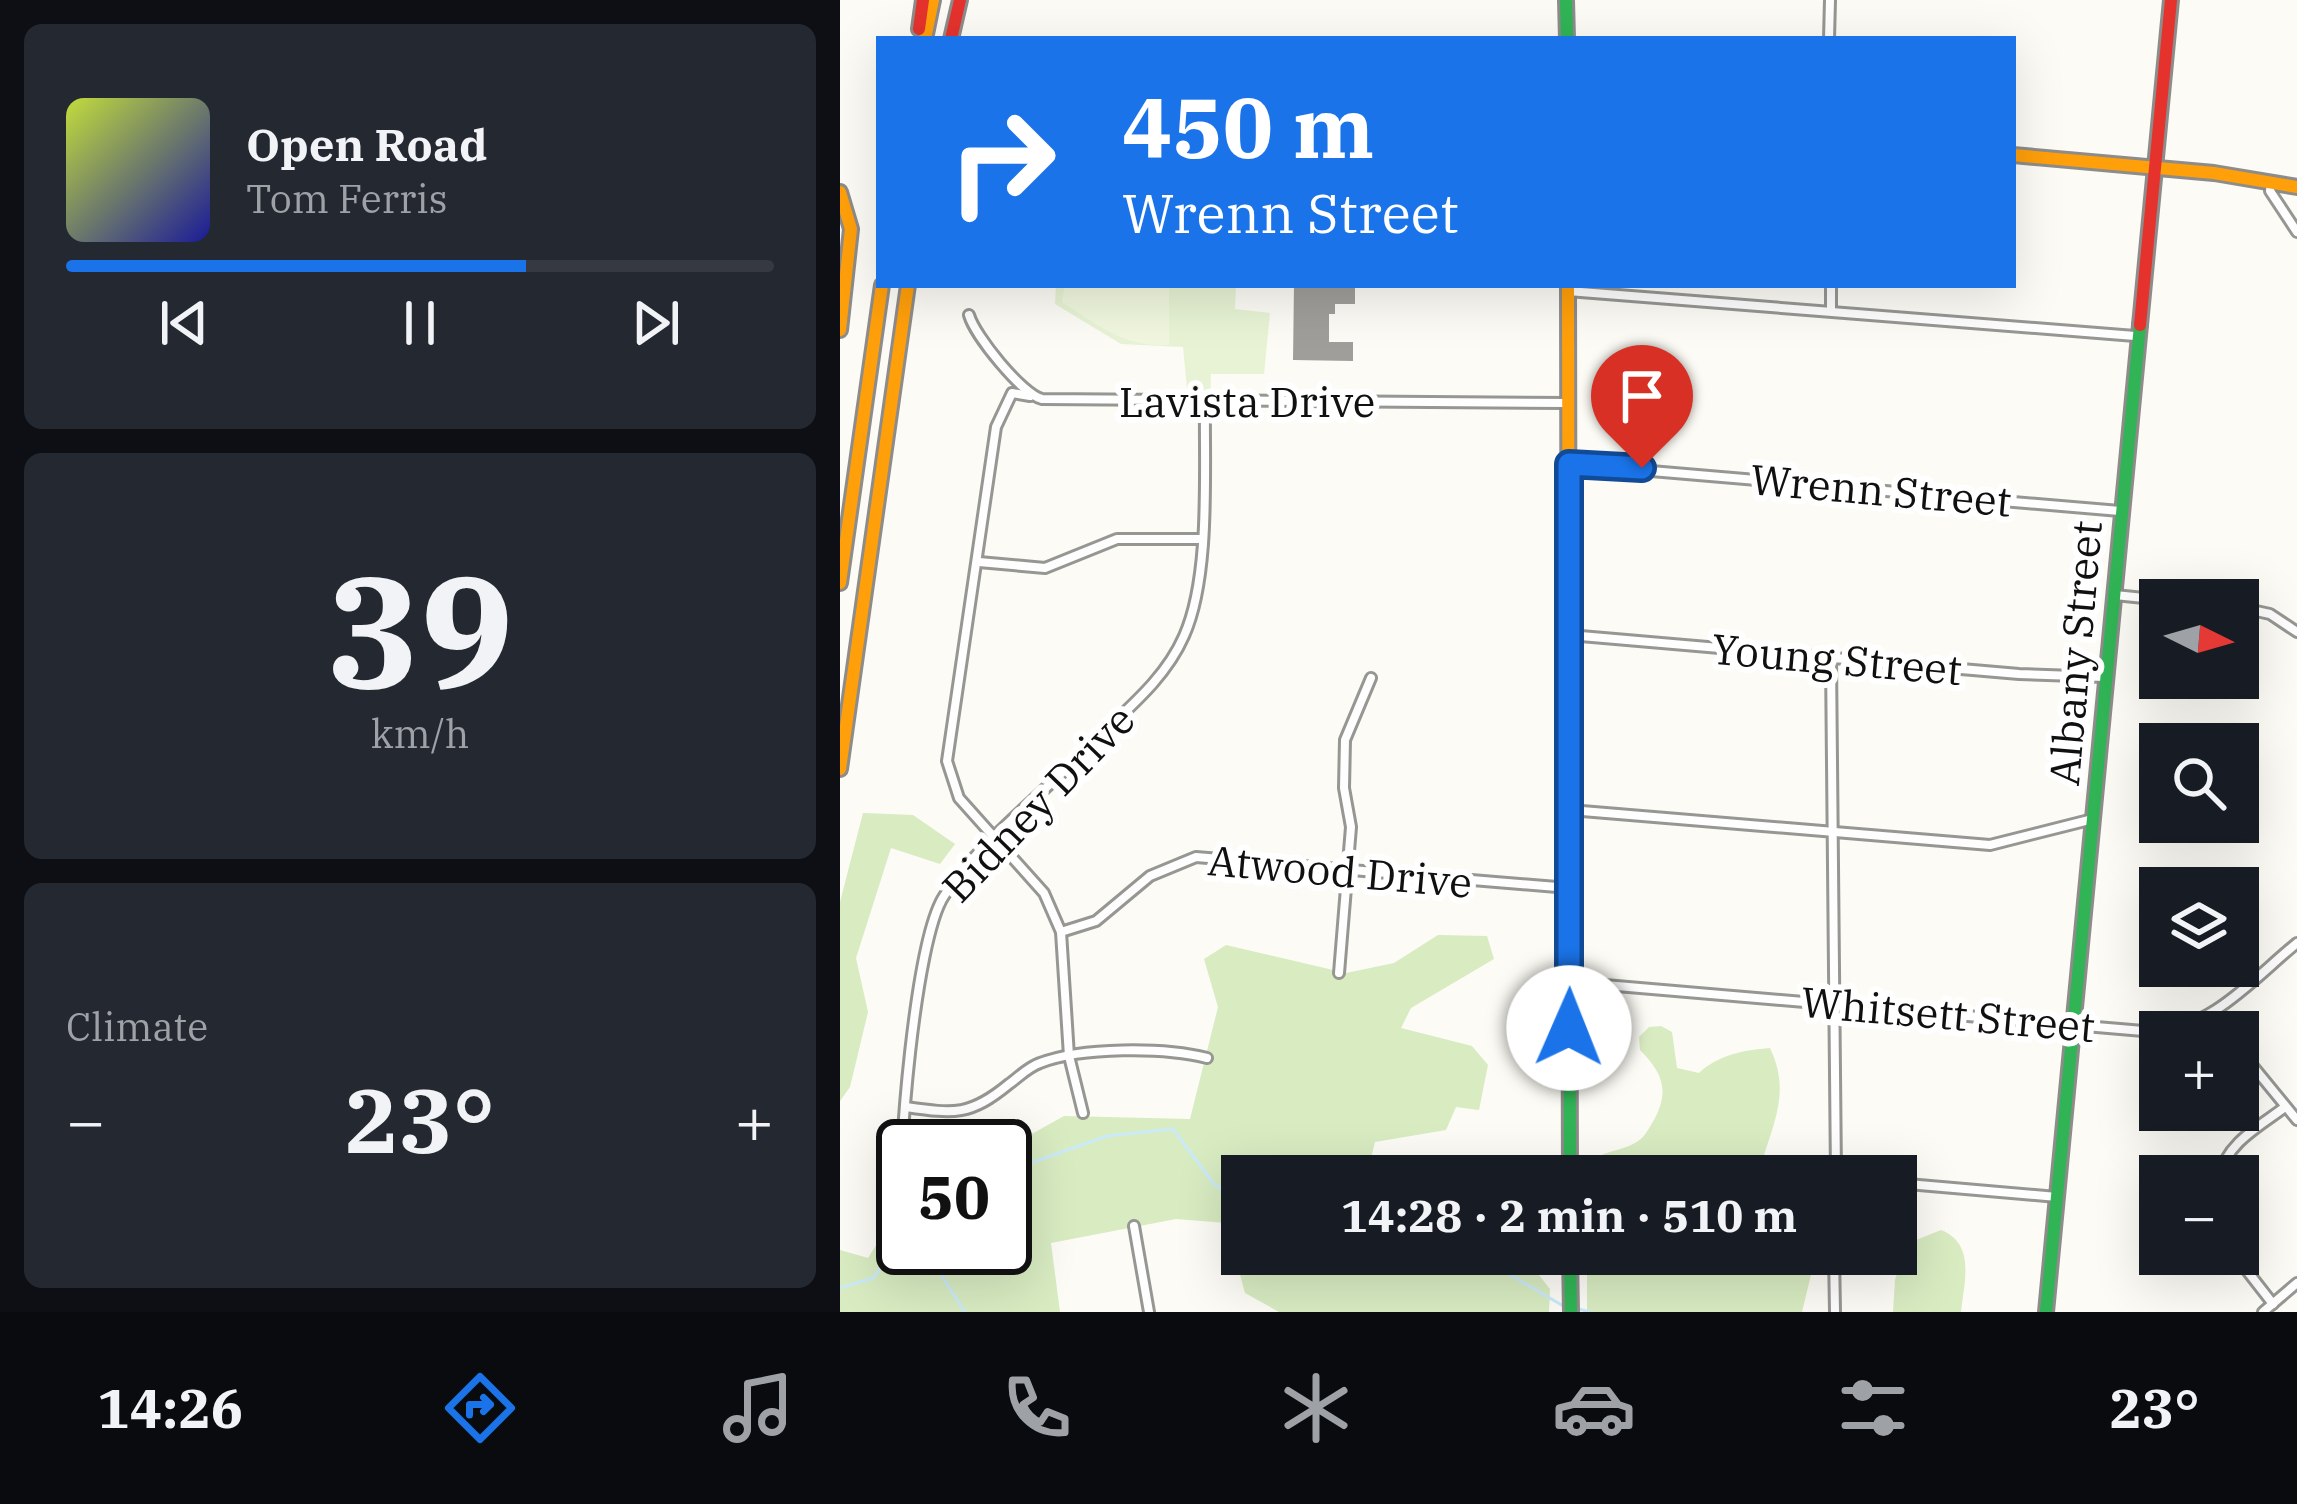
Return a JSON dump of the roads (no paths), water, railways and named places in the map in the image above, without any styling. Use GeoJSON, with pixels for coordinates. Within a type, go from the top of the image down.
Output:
{"type":"FeatureCollection","features":[{"type":"Feature","properties":{"kind":"main road"},"geometry":{"type":"LineString","coordinates":[[922,36],[923,0]]}},
{"type":"Feature","properties":{"kind":"main road"},"geometry":{"type":"LineString","coordinates":[[923,36],[932,0]]}},
{"type":"Feature","properties":{"kind":"main road"},"geometry":{"type":"LineString","coordinates":[[952,36],[960,0]]}},
{"type":"Feature","properties":{"kind":"main road"},"geometry":{"type":"LineString","coordinates":[[1566,0],[1567,36]]}},
{"type":"Feature","properties":{"kind":"main road","name":"Albany Street"},"geometry":{"type":"LineString","coordinates":[[2046,1312],[2115,595],[2135,336],[2171,0]]}},
{"type":"Feature","properties":{"kind":"main road"},"geometry":{"type":"LineString","coordinates":[[2016,154],[2297,187]]}},
{"type":"Feature","properties":{"kind":"main road"},"geometry":{"type":"LineString","coordinates":[[840,330],[850,249],[843,198]]}},
{"type":"Feature","properties":{"kind":"main road"},"geometry":{"type":"LineString","coordinates":[[840,584],[882,288]]}},
{"type":"Feature","properties":{"kind":"main road"},"geometry":{"type":"LineString","coordinates":[[840,769],[908,288]]}},
{"type":"Feature","properties":{"kind":"main road"},"geometry":{"type":"LineString","coordinates":[[1568,288],[1570,1155]]}},
{"type":"Feature","properties":{"kind":"main road"},"geometry":{"type":"LineString","coordinates":[[1570,1275],[1570,1312]]}},
{"type":"Feature","properties":{"kind":"street"},"geometry":{"type":"LineString","coordinates":[[1829,36],[1830,0]]}},
{"type":"Feature","properties":{"kind":"street"},"geometry":{"type":"LineString","coordinates":[[2271,181],[2270,190],[2297,232]]}},
{"type":"Feature","properties":{"kind":"street"},"geometry":{"type":"LineString","coordinates":[[1568,288],[2135,336]]}},
{"type":"Feature","properties":{"kind":"street"},"geometry":{"type":"LineString","coordinates":[[1831,288],[1832,310]]}},
{"type":"Feature","properties":{"kind":"street"},"geometry":{"type":"LineString","coordinates":[[969,315],[973,329],[1030,396]]}},
{"type":"Feature","properties":{"kind":"street"},"geometry":{"type":"LineString","coordinates":[[1030,396],[1012,392],[1000,415],[947,761],[959,798],[1044,893],[1061,932],[1069,1056],[1083,1113]]}},
{"type":"Feature","properties":{"kind":"street","name":"Lavista Drive"},"geometry":{"type":"LineString","coordinates":[[1030,396],[1204,402],[1567,403]]}},
{"type":"Feature","properties":{"kind":"street","name":"Bidney Drive"},"geometry":{"type":"LineString","coordinates":[[905,1119],[932,922],[951,885],[1165,670],[1194,608],[1204,402]]}},
{"type":"Feature","properties":{"kind":"street","name":"Wrenn Street"},"geometry":{"type":"LineString","coordinates":[[1569,464],[2120,511]]}},
{"type":"Feature","properties":{"kind":"street"},"geometry":{"type":"LineString","coordinates":[[979,562],[1046,568],[1117,539],[1200,539]]}},
{"type":"Feature","properties":{"kind":"street"},"geometry":{"type":"LineString","coordinates":[[2115,595],[2139,598]]}},
{"type":"Feature","properties":{"kind":"street"},"geometry":{"type":"LineString","coordinates":[[2259,612],[2297,632]]}},
{"type":"Feature","properties":{"kind":"street","name":"Young Street"},"geometry":{"type":"LineString","coordinates":[[1569,635],[1831,659],[2105,676]]}},
{"type":"Feature","properties":{"kind":"street"},"geometry":{"type":"LineString","coordinates":[[1831,659],[1835,1155]]}},
{"type":"Feature","properties":{"kind":"street"},"geometry":{"type":"LineString","coordinates":[[1340,973],[1348,869],[1346,740],[1371,678]]}},
{"type":"Feature","properties":{"kind":"street"},"geometry":{"type":"LineString","coordinates":[[1570,810],[1990,845],[2093,819]]}},
{"type":"Feature","properties":{"kind":"street","name":"Atwood Drive"},"geometry":{"type":"LineString","coordinates":[[1061,932],[1096,921],[1150,876],[1182,860],[1210,856],[1569,888]]}},
{"type":"Feature","properties":{"kind":"street","name":"Whitsett Street"},"geometry":{"type":"LineString","coordinates":[[2215,1011],[2297,943]]}},
{"type":"Feature","properties":{"kind":"street","name":"Whitsett Street"},"geometry":{"type":"LineString","coordinates":[[1570,982],[2139,1029]]}},
{"type":"Feature","properties":{"kind":"street"},"geometry":{"type":"LineString","coordinates":[[906,1107],[968,1111],[988,1102],[1029,1068],[1069,1056],[1160,1051],[1207,1058]]}},
{"type":"Feature","properties":{"kind":"street"},"geometry":{"type":"LineString","coordinates":[[2259,1074],[2297,1120]]}},
{"type":"Feature","properties":{"kind":"street"},"geometry":{"type":"LineString","coordinates":[[2226,1155],[2285,1107]]}},
{"type":"Feature","properties":{"kind":"street"},"geometry":{"type":"LineString","coordinates":[[1917,1185],[2057,1197]]}},
{"type":"Feature","properties":{"kind":"street"},"geometry":{"type":"LineString","coordinates":[[1134,1226],[1149,1312]]}},
{"type":"Feature","properties":{"kind":"street"},"geometry":{"type":"LineString","coordinates":[[1834,1275],[1835,1311]]}},
{"type":"Feature","properties":{"kind":"street"},"geometry":{"type":"LineString","coordinates":[[2250,1275],[2273,1304]]}},
{"type":"Feature","properties":{"kind":"street"},"geometry":{"type":"LineString","coordinates":[[2263,1312],[2297,1283]]}},
{"type":"Feature","properties":{"kind":"waterway"},"geometry":{"type":"LineString","coordinates":[[1032,1162],[1107,1136],[1173,1129],[1221,1189]]}},
{"type":"Feature","properties":{"kind":"waterway"},"geometry":{"type":"LineString","coordinates":[[840,1288],[876,1274]]}},
{"type":"Feature","properties":{"kind":"waterway"},"geometry":{"type":"LineString","coordinates":[[941,1275],[965,1312]]}},
{"type":"Feature","properties":{"kind":"waterway"},"geometry":{"type":"LineString","coordinates":[[1511,1275],[1565,1307]]}},
{"type":"Feature","properties":{"kind":"waterway"},"geometry":{"type":"LineString","coordinates":[[1575,1308],[1590,1312]]}}]}
